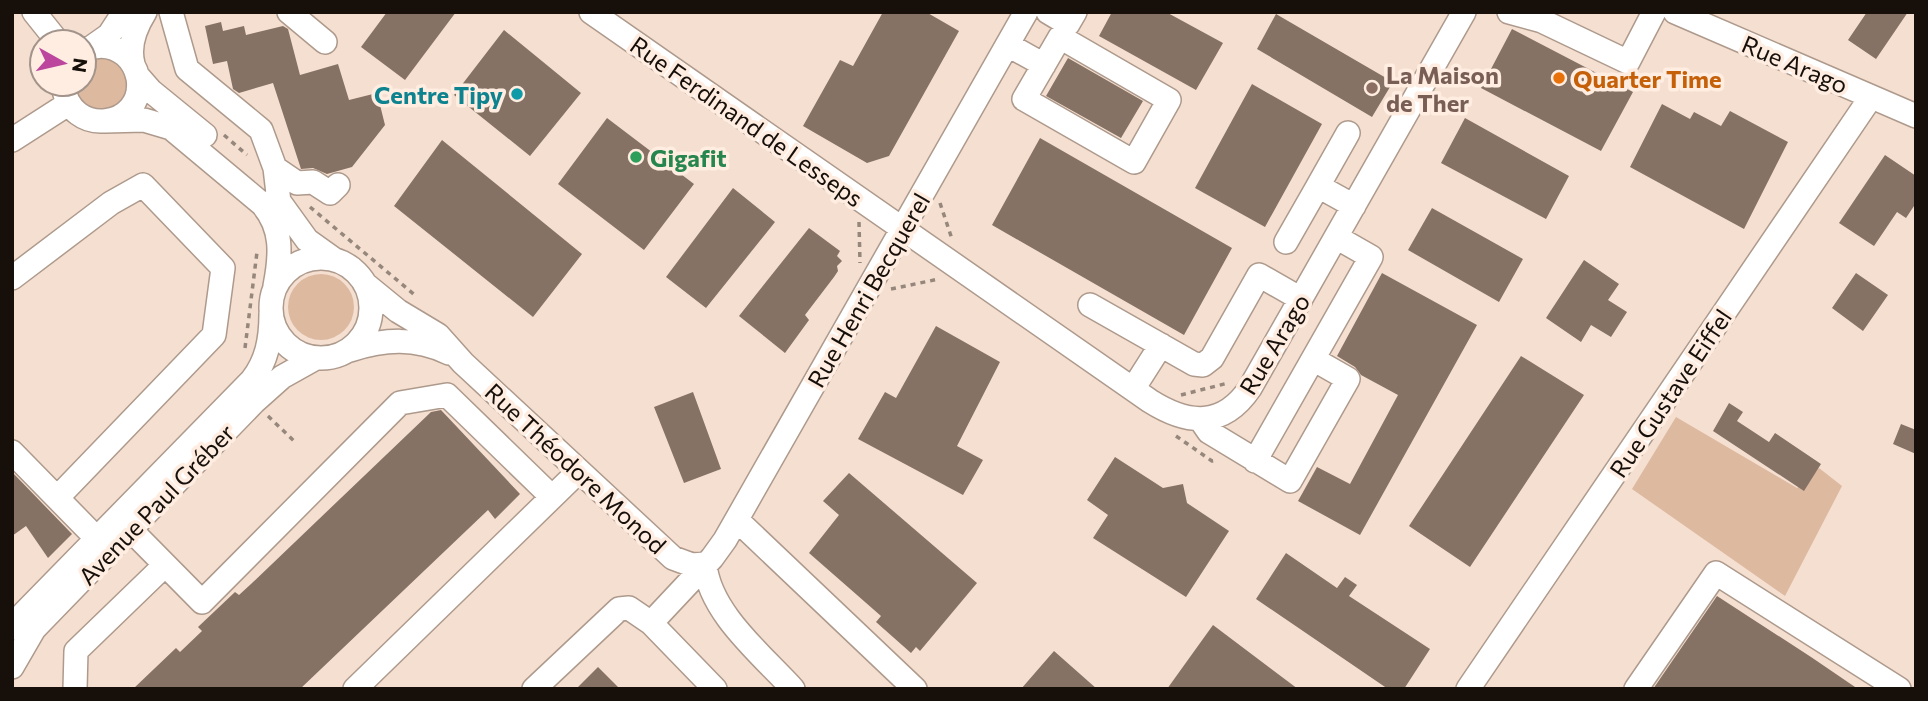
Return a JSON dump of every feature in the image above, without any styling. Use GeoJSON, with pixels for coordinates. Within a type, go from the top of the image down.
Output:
{"type":"FeatureCollection","features":[{"type":"Feature","properties":{"kind":"street"},"geometry":{"type":"LineString","coordinates":[[34,12],[47,28]]}},
{"type":"Feature","properties":{"kind":"street"},"geometry":{"type":"LineString","coordinates":[[98,42],[109,35],[124,12]]}},
{"type":"Feature","properties":{"kind":"street"},"geometry":{"type":"LineString","coordinates":[[105,121],[120,116],[131,106],[137,91],[131,43],[135,29],[145,12]]}},
{"type":"Feature","properties":{"kind":"street"},"geometry":{"type":"LineString","coordinates":[[171,12],[187,69],[261,130],[275,167],[279,202]]}},
{"type":"Feature","properties":{"kind":"street"},"geometry":{"type":"LineString","coordinates":[[289,12],[325,42]]}},
{"type":"Feature","properties":{"kind":"street","name":"Rue Ferdinand de Lesseps"},"geometry":{"type":"LineString","coordinates":[[591,12],[903,229]]}},
{"type":"Feature","properties":{"kind":"street","name":"Rue Henri Becquerel"},"geometry":{"type":"LineString","coordinates":[[651,623],[719,550],[1026,12]]}},
{"type":"Feature","properties":{"kind":"street"},"geometry":{"type":"LineString","coordinates":[[1048,12],[1068,24],[1075,12]]}},
{"type":"Feature","properties":{"kind":"street","name":"Rue Arago"},"geometry":{"type":"LineString","coordinates":[[1200,419],[1219,416],[1236,406],[1243,398],[1464,12]]}},
{"type":"Feature","properties":{"kind":"street"},"geometry":{"type":"LineString","coordinates":[[1509,12],[1542,21],[1628,62],[1654,12]]}},
{"type":"Feature","properties":{"kind":"street","name":"Rue Arago"},"geometry":{"type":"LineString","coordinates":[[1675,12],[1916,116]]}},
{"type":"Feature","properties":{"kind":"street"},"geometry":{"type":"LineString","coordinates":[[1060,37],[1169,100],[1134,162],[1024,99],[1044,65],[1060,37]]}},
{"type":"Feature","properties":{"kind":"street"},"geometry":{"type":"LineString","coordinates":[[1008,45],[1044,65]]}},
{"type":"Feature","properties":{"kind":"street"},"geometry":{"type":"LineString","coordinates":[[68,98],[84,118],[150,121],[171,128],[262,204],[274,220],[279,235],[279,259],[273,303],[279,336],[289,347],[302,355],[333,357],[346,352],[361,339],[369,322],[371,302],[365,284],[352,269],[307,240],[267,186],[159,98],[126,56],[113,48],[98,48]]}},
{"type":"Feature","properties":{"kind":"street","name":"Rue Gustave Eiffel"},"geometry":{"type":"LineString","coordinates":[[1468,689],[1871,97]]}},
{"type":"Feature","properties":{"kind":"street"},"geometry":{"type":"LineString","coordinates":[[12,140],[60,98]]}},
{"type":"Feature","properties":{"kind":"street"},"geometry":{"type":"LineString","coordinates":[[1286,242],[1349,133]]}},
{"type":"Feature","properties":{"kind":"street"},"geometry":{"type":"LineString","coordinates":[[275,167],[296,183],[313,182],[330,193],[338,185]]}},
{"type":"Feature","properties":{"kind":"street"},"geometry":{"type":"LineString","coordinates":[[12,278],[111,203],[144,186],[223,268],[214,335],[57,498]]}},
{"type":"Feature","properties":{"kind":"street"},"geometry":{"type":"LineString","coordinates":[[1318,186],[1354,206]]}},
{"type":"Feature","properties":{"kind":"street"},"geometry":{"type":"LineString","coordinates":[[903,229],[1133,389],[1174,415],[1200,419],[1209,432],[1290,481],[1348,379],[1313,359]]}},
{"type":"Feature","properties":{"kind":"street"},"geometry":{"type":"LineString","coordinates":[[1255,461],[1371,257],[1336,237]]}},
{"type":"Feature","properties":{"kind":"street"},"geometry":{"type":"LineString","coordinates":[[273,303],[280,279],[295,265],[314,258],[335,260]]}},
{"type":"Feature","properties":{"kind":"street"},"geometry":{"type":"LineString","coordinates":[[1090,305],[1194,364],[1207,364],[1259,275],[1301,299]]}},
{"type":"Feature","properties":{"kind":"street","name":"Rue Théodore Monod"},"geometry":{"type":"LineString","coordinates":[[365,284],[398,311],[438,335],[463,363],[673,558],[692,565],[705,564]]}},
{"type":"Feature","properties":{"kind":"street","name":"Avenue Paul Gréber"},"geometry":{"type":"LineString","coordinates":[[124,524],[258,372],[268,348],[273,303]]}},
{"type":"Feature","properties":{"kind":"street","name":"Rue Théodore Monod"},"geometry":{"type":"LineString","coordinates":[[346,352],[378,342],[410,340],[437,348],[463,363]]}},
{"type":"Feature","properties":{"kind":"street"},"geometry":{"type":"LineString","coordinates":[[1133,389],[1160,345]]}},
{"type":"Feature","properties":{"kind":"street","name":"Avenue Paul Gréber"},"geometry":{"type":"LineString","coordinates":[[12,628],[24,613],[103,545],[275,383],[316,358]]}},
{"type":"Feature","properties":{"kind":"street"},"geometry":{"type":"LineString","coordinates":[[124,524],[202,602],[400,403],[447,395],[552,497]]}},
{"type":"Feature","properties":{"kind":"street"},"geometry":{"type":"LineString","coordinates":[[12,452],[103,545]]}},
{"type":"Feature","properties":{"kind":"street"},"geometry":{"type":"LineString","coordinates":[[355,689],[579,471]]}},
{"type":"Feature","properties":{"kind":"street"},"geometry":{"type":"LineString","coordinates":[[737,520],[915,689]]}},
{"type":"Feature","properties":{"kind":"street","name":"Avenue Paul Gréber"},"geometry":{"type":"LineString","coordinates":[[12,667],[34,629],[103,545]]}},
{"type":"Feature","properties":{"kind":"street"},"geometry":{"type":"LineString","coordinates":[[705,564],[710,589],[723,612],[793,689]]}},
{"type":"Feature","properties":{"kind":"street"},"geometry":{"type":"LineString","coordinates":[[75,689],[76,651],[165,565]]}},
{"type":"Feature","properties":{"kind":"street"},"geometry":{"type":"LineString","coordinates":[[1636,689],[1716,573],[1899,689]]}},
{"type":"Feature","properties":{"kind":"street"},"geometry":{"type":"LineString","coordinates":[[534,689],[619,609],[629,608],[651,623],[715,689]]}},
{"type":"Feature","properties":{"kind":"path"},"geometry":{"type":"LineString","coordinates":[[245,349],[258,245]]}},
{"type":"Feature","properties":{"kind":"path"},"geometry":{"type":"LineString","coordinates":[[888,293],[892,288],[950,277]]}},
{"type":"Feature","properties":{"kind":"path"},"geometry":{"type":"LineString","coordinates":[[1172,397],[1238,380]]}},
{"type":"Feature","properties":{"kind":"path"},"geometry":{"type":"LineString","coordinates":[[264,411],[294,441]]}},
{"type":"Feature","properties":{"kind":"shaded area"},"geometry":{"type":"Polygon","coordinates":[[[98,57],[118,63],[125,71],[127,83],[125,97],[120,103],[97,111],[80,102],[79,98],[98,98],[98,57]]]}},
{"type":"Feature","properties":{"kind":"shaded area"},"geometry":{"type":"Polygon","coordinates":[[[314,274],[328,274],[340,279],[349,288],[354,307],[352,320],[345,331],[328,340],[314,340],[302,335],[293,326],[288,314],[288,300],[293,288],[302,279],[314,274]]]}},
{"type":"Feature","properties":{"kind":"shaded area"},"geometry":{"type":"Polygon","coordinates":[[[1676,417],[1797,488],[1819,468],[1842,486],[1785,596],[1632,489],[1676,417]]]}},
{"type":"Feature","properties":{"kind":"building"},"geometry":{"type":"Polygon","coordinates":[[[387,12],[456,12],[405,80],[361,47],[387,12]]]}},
{"type":"Feature","properties":{"kind":"building"},"geometry":{"type":"Polygon","coordinates":[[[883,12],[926,12],[959,31],[889,156],[867,163],[803,126],[840,60],[853,66],[883,12]]]}},
{"type":"Feature","properties":{"kind":"building"},"geometry":{"type":"Polygon","coordinates":[[[1112,12],[1166,12],[1223,43],[1196,90],[1099,36],[1112,12]]]}},
{"type":"Feature","properties":{"kind":"building"},"geometry":{"type":"Polygon","coordinates":[[[1867,12],[1908,12],[1876,59],[1848,40],[1867,12]]]}},
{"type":"Feature","properties":{"kind":"building"},"geometry":{"type":"Polygon","coordinates":[[[1276,14],[1393,82],[1372,117],[1257,49],[1276,14]]]}},
{"type":"Feature","properties":{"kind":"building"},"geometry":{"type":"Polygon","coordinates":[[[221,22],[223,31],[244,26],[246,35],[283,26],[288,29],[300,75],[338,64],[349,100],[377,93],[385,125],[352,167],[327,174],[313,168],[301,169],[273,83],[239,93],[233,89],[227,61],[213,64],[205,26],[221,22]]]}},
{"type":"Feature","properties":{"kind":"building"},"geometry":{"type":"Polygon","coordinates":[[[1512,29],[1633,92],[1601,151],[1481,88],[1512,29]]]}},
{"type":"Feature","properties":{"kind":"building","name":"Centre Tipy"},"geometry":{"type":"Polygon","coordinates":[[[504,30],[581,93],[530,156],[454,95],[504,30]]]}},
{"type":"Feature","properties":{"kind":"building"},"geometry":{"type":"Polygon","coordinates":[[[1068,58],[1143,101],[1121,138],[1046,96],[1068,58]]]}},
{"type":"Feature","properties":{"kind":"building"},"geometry":{"type":"Polygon","coordinates":[[[1252,84],[1322,124],[1265,227],[1195,188],[1252,84]]]}},
{"type":"Feature","properties":{"kind":"building"},"geometry":{"type":"Polygon","coordinates":[[[1662,104],[1690,119],[1694,112],[1721,126],[1730,111],[1788,142],[1744,229],[1630,167],[1662,104]]]}},
{"type":"Feature","properties":{"kind":"building"},"geometry":{"type":"Polygon","coordinates":[[[607,118],[694,184],[644,250],[558,184],[607,118]]]}},
{"type":"Feature","properties":{"kind":"building"},"geometry":{"type":"Polygon","coordinates":[[[1465,118],[1569,176],[1546,219],[1441,163],[1465,118]]]}},
{"type":"Feature","properties":{"kind":"building"},"geometry":{"type":"Polygon","coordinates":[[[1040,138],[1232,248],[1184,335],[992,225],[1040,138]]]}},
{"type":"Feature","properties":{"kind":"building"},"geometry":{"type":"Polygon","coordinates":[[[442,140],[582,254],[533,317],[394,206],[442,140]]]}},
{"type":"Feature","properties":{"kind":"building"},"geometry":{"type":"Polygon","coordinates":[[[1885,155],[1916,176],[1916,203],[1906,218],[1897,212],[1874,246],[1839,223],[1885,155]]]}},
{"type":"Feature","properties":{"kind":"building"},"geometry":{"type":"Polygon","coordinates":[[[733,188],[775,222],[706,308],[666,277],[733,188]]]}},
{"type":"Feature","properties":{"kind":"building"},"geometry":{"type":"Polygon","coordinates":[[[1432,208],[1523,259],[1499,302],[1408,250],[1432,208]]]}},
{"type":"Feature","properties":{"kind":"building"},"geometry":{"type":"Polygon","coordinates":[[[809,228],[840,251],[837,256],[842,261],[837,266],[838,271],[834,277],[805,315],[809,320],[785,353],[739,316],[809,228]]]}},
{"type":"Feature","properties":{"kind":"building"},"geometry":{"type":"Polygon","coordinates":[[[1584,260],[1619,284],[1608,300],[1627,312],[1611,337],[1591,325],[1581,342],[1546,318],[1584,260]]]}},
{"type":"Feature","properties":{"kind":"building"},"geometry":{"type":"Polygon","coordinates":[[[1382,273],[1477,325],[1360,535],[1298,501],[1317,467],[1350,484],[1398,395],[1361,375],[1355,367],[1337,356],[1382,273]]]}},
{"type":"Feature","properties":{"kind":"building"},"geometry":{"type":"Polygon","coordinates":[[[1856,273],[1888,295],[1863,331],[1832,308],[1856,273]]]}},
{"type":"Feature","properties":{"kind":"building"},"geometry":{"type":"Polygon","coordinates":[[[936,326],[1000,362],[957,446],[983,460],[963,495],[858,439],[885,392],[896,398],[936,326]]]}},
{"type":"Feature","properties":{"kind":"building"},"geometry":{"type":"Polygon","coordinates":[[[1521,356],[1584,395],[1470,567],[1409,526],[1521,356]]]}},
{"type":"Feature","properties":{"kind":"building"},"geometry":{"type":"Polygon","coordinates":[[[693,392],[721,469],[684,483],[654,407],[693,392]]]}},
{"type":"Feature","properties":{"kind":"building"},"geometry":{"type":"Polygon","coordinates":[[[1729,403],[1743,412],[1737,421],[1769,442],[1775,433],[1821,464],[1804,491],[1713,431],[1729,403]]]}},
{"type":"Feature","properties":{"kind":"building"},"geometry":{"type":"Polygon","coordinates":[[[441,410],[520,494],[495,519],[488,510],[300,689],[133,689],[176,648],[180,652],[202,631],[198,627],[235,592],[239,595],[251,584],[431,412],[441,410]]]}},
{"type":"Feature","properties":{"kind":"building"},"geometry":{"type":"Polygon","coordinates":[[[1901,424],[1916,430],[1916,454],[1893,444],[1901,424]]]}},
{"type":"Feature","properties":{"kind":"building"},"geometry":{"type":"Polygon","coordinates":[[[1115,457],[1163,488],[1183,484],[1187,503],[1229,531],[1186,597],[1093,538],[1108,515],[1087,500],[1115,457]]]}},
{"type":"Feature","properties":{"kind":"building"},"geometry":{"type":"Polygon","coordinates":[[[12,472],[72,534],[48,558],[26,526],[12,536],[12,472]]]}},
{"type":"Feature","properties":{"kind":"building"},"geometry":{"type":"Polygon","coordinates":[[[849,473],[977,583],[920,651],[916,647],[911,653],[876,622],[881,616],[809,553],[839,515],[823,501],[849,473]]]}},
{"type":"Feature","properties":{"kind":"building"},"geometry":{"type":"Polygon","coordinates":[[[1286,553],[1337,588],[1345,577],[1357,585],[1349,596],[1430,649],[1404,689],[1388,689],[1256,599],[1286,553]]]}},
{"type":"Feature","properties":{"kind":"building"},"geometry":{"type":"Polygon","coordinates":[[[1717,596],[1811,657],[1858,689],[1653,689],[1717,596]]]}},
{"type":"Feature","properties":{"kind":"building"},"geometry":{"type":"Polygon","coordinates":[[[1213,625],[1298,689],[1167,689],[1213,625]]]}},
{"type":"Feature","properties":{"kind":"building"},"geometry":{"type":"Polygon","coordinates":[[[1054,651],[1097,689],[1021,689],[1054,651]]]}},
{"type":"Feature","properties":{"kind":"building"},"geometry":{"type":"Polygon","coordinates":[[[598,667],[620,689],[576,689],[598,667]]]}},
{"type":"Feature","properties":{"kind":"place","name":"Quarter Time"},"geometry":{"type":"Point","coordinates":[1559,78]}},
{"type":"Feature","properties":{"kind":"place","name":"La Maison de Ther"},"geometry":{"type":"Point","coordinates":[1372,88]}},
{"type":"Feature","properties":{"kind":"place","name":"Centre Tipy"},"geometry":{"type":"Point","coordinates":[517,94]}},
{"type":"Feature","properties":{"kind":"place","name":"Gigafit"},"geometry":{"type":"Point","coordinates":[636,157]}}]}
